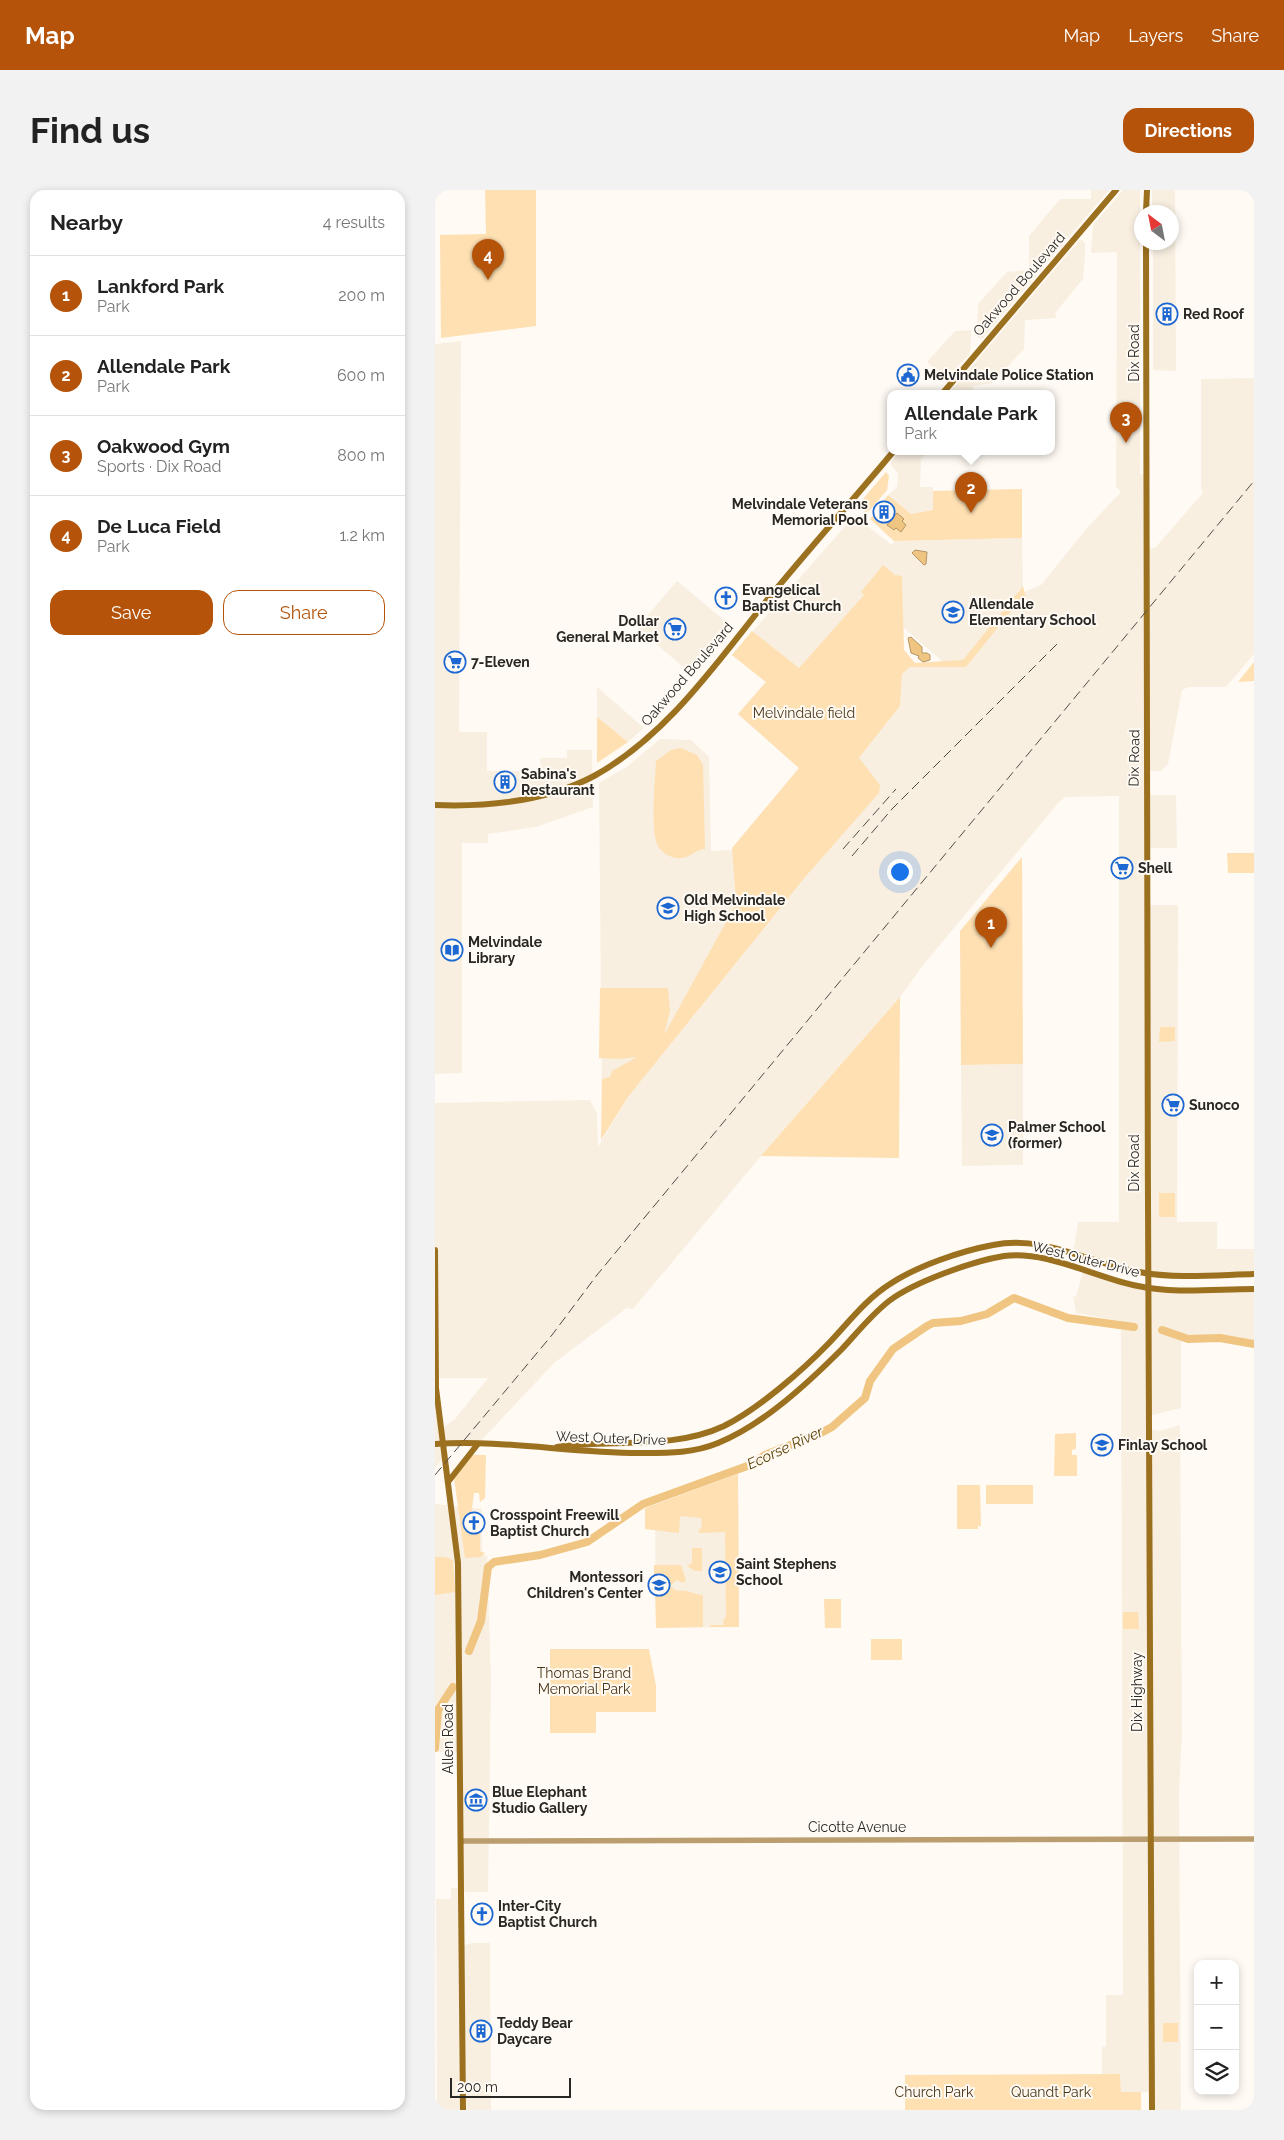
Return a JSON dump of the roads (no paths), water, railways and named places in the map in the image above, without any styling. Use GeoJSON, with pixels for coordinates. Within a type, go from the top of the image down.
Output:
{"type":"FeatureCollection","features":[{"type":"Feature","properties":{"kind":"main road","name":"Oakwood Boulevard"},"geometry":{"type":"LineString","coordinates":[[945,390],[1116,190]]}},
{"type":"Feature","properties":{"kind":"main road"},"geometry":{"type":"LineString","coordinates":[[1146,191],[1146,205]]}},
{"type":"Feature","properties":{"kind":"main road","name":"Dix Road"},"geometry":{"type":"LineString","coordinates":[[1146,250],[1148,1274]]}},
{"type":"Feature","properties":{"kind":"main road","name":"Oakwood Boulevard"},"geometry":{"type":"LineString","coordinates":[[435,804],[487,804],[541,795],[593,776],[637,746],[665,720],[697,685],[890,455]]}},
{"type":"Feature","properties":{"kind":"main road","name":"West Outer Drive"},"geometry":{"type":"LineString","coordinates":[[548,1448],[575,1444],[690,1437],[722,1426],[747,1411],[804,1366],[873,1296],[889,1284],[926,1266],[980,1248],[1003,1243],[1037,1244],[1148,1274],[1254,1274]]}},
{"type":"Feature","properties":{"kind":"main road","name":"Allen Road"},"geometry":{"type":"LineString","coordinates":[[435,1250],[438,1444],[448,1484],[458,1563],[463,2110]]}},
{"type":"Feature","properties":{"kind":"main road","name":"West Outer Drive"},"geometry":{"type":"LineString","coordinates":[[548,1448],[602,1453],[667,1453],[694,1450],[724,1441],[751,1425],[808,1381],[884,1306],[900,1294],[928,1280],[1004,1256],[1027,1256],[1148,1288],[1171,1290],[1254,1289]]}},
{"type":"Feature","properties":{"kind":"main road"},"geometry":{"type":"LineString","coordinates":[[1125,1282],[1129,1270]]}},
{"type":"Feature","properties":{"kind":"main road","name":"Dix Highway"},"geometry":{"type":"LineString","coordinates":[[1148,1274],[1151,2110]]}},
{"type":"Feature","properties":{"kind":"main road"},"geometry":{"type":"LineString","coordinates":[[1171,1275],[1171,1290]]}},
{"type":"Feature","properties":{"kind":"main road"},"geometry":{"type":"LineString","coordinates":[[1206,1289],[1207,1275]]}},
{"type":"Feature","properties":{"kind":"main road"},"geometry":{"type":"LineString","coordinates":[[438,1444],[548,1448]]}},
{"type":"Feature","properties":{"kind":"main road"},"geometry":{"type":"LineString","coordinates":[[448,1484],[452,1474],[477,1445]]}},
{"type":"Feature","properties":{"kind":"street","name":"Cicotte Avenue"},"geometry":{"type":"LineString","coordinates":[[461,1840],[1254,1839]]}},
{"type":"Feature","properties":{"kind":"waterway","name":"Ecorse River"},"geometry":{"type":"LineString","coordinates":[[469,1651],[481,1621],[488,1567],[494,1562],[540,1555],[587,1542],[643,1504],[750,1465],[765,1455],[821,1433],[832,1427],[865,1398],[870,1381],[893,1349],[933,1323],[961,1321],[987,1314],[1014,1298],[1068,1318],[1134,1327]]}},
{"type":"Feature","properties":{"kind":"waterway","name":"Ecorse River"},"geometry":{"type":"LineString","coordinates":[[1162,1330],[1188,1339],[1220,1338],[1254,1344]]}},
{"type":"Feature","properties":{"kind":"waterway","name":"Ecorse River"},"geometry":{"type":"LineString","coordinates":[[435,1748],[438,1710],[453,1687]]}},
{"type":"Feature","properties":{"kind":"railway"},"geometry":{"type":"LineString","coordinates":[[435,1475],[552,1335],[597,1275],[1254,481]]}},
{"type":"Feature","properties":{"kind":"railway"},"geometry":{"type":"LineString","coordinates":[[852,856],[892,809],[1059,642]]}},
{"type":"Feature","properties":{"kind":"railway"},"geometry":{"type":"LineString","coordinates":[[843,849],[896,789]]}},
{"type":"Feature","properties":{"kind":"place","name":"De Luca Field"},"geometry":{"type":"Point","coordinates":[488,280]}},
{"type":"Feature","properties":{"kind":"place","name":"Red Roof"},"geometry":{"type":"Point","coordinates":[1167,314]}},
{"type":"Feature","properties":{"kind":"place","name":"Melvindale Police Station"},"geometry":{"type":"Point","coordinates":[908,375]}},
{"type":"Feature","properties":{"kind":"place","name":"Oakwood Gym"},"geometry":{"type":"Point","coordinates":[1126,443]}},
{"type":"Feature","properties":{"kind":"place","name":"Melvindale Veterans Memorial Pool"},"geometry":{"type":"Point","coordinates":[884,512]}},
{"type":"Feature","properties":{"kind":"place","name":"Allendale Park"},"geometry":{"type":"Point","coordinates":[971,513]}},
{"type":"Feature","properties":{"kind":"place","name":"Evangelical Baptist Church"},"geometry":{"type":"Point","coordinates":[726,598]}},
{"type":"Feature","properties":{"kind":"place","name":"Allendale Elementary School"},"geometry":{"type":"Point","coordinates":[953,612]}},
{"type":"Feature","properties":{"kind":"place","name":"Dollar General Market"},"geometry":{"type":"Point","coordinates":[675,629]}},
{"type":"Feature","properties":{"kind":"place","name":"7-Eleven"},"geometry":{"type":"Point","coordinates":[455,662]}},
{"type":"Feature","properties":{"kind":"place","name":"Sabina's Restaurant"},"geometry":{"type":"Point","coordinates":[505,782]}},
{"type":"Feature","properties":{"kind":"place","name":"Shell"},"geometry":{"type":"Point","coordinates":[1122,868]}},
{"type":"Feature","properties":{"kind":"place","name":"Old Melvindale High School"},"geometry":{"type":"Point","coordinates":[668,908]}},
{"type":"Feature","properties":{"kind":"place","name":"Lankford Park"},"geometry":{"type":"Point","coordinates":[991,948]}},
{"type":"Feature","properties":{"kind":"place","name":"Melvindale Library"},"geometry":{"type":"Point","coordinates":[452,950]}},
{"type":"Feature","properties":{"kind":"place","name":"Sunoco"},"geometry":{"type":"Point","coordinates":[1173,1105]}},
{"type":"Feature","properties":{"kind":"place","name":"Palmer School (former)"},"geometry":{"type":"Point","coordinates":[992,1135]}},
{"type":"Feature","properties":{"kind":"place","name":"Finlay School"},"geometry":{"type":"Point","coordinates":[1102,1445]}},
{"type":"Feature","properties":{"kind":"place","name":"Crosspoint Freewill Baptist Church"},"geometry":{"type":"Point","coordinates":[474,1523]}},
{"type":"Feature","properties":{"kind":"place","name":"Saint Stephens School"},"geometry":{"type":"Point","coordinates":[720,1572]}},
{"type":"Feature","properties":{"kind":"place","name":"Montessori Children's Center"},"geometry":{"type":"Point","coordinates":[659,1585]}},
{"type":"Feature","properties":{"kind":"place","name":"Blue Elephant Studio Gallery"},"geometry":{"type":"Point","coordinates":[476,1800]}},
{"type":"Feature","properties":{"kind":"place","name":"Inter-City Baptist Church"},"geometry":{"type":"Point","coordinates":[482,1914]}},
{"type":"Feature","properties":{"kind":"place","name":"Teddy Bear Daycare"},"geometry":{"type":"Point","coordinates":[481,2031]}},
{"type":"Feature","properties":{"kind":"park label","name":"Melvindale field"},"geometry":{"type":"Point","coordinates":[804,713]}},
{"type":"Feature","properties":{"kind":"park label","name":"Thomas Brand Memorial Park"},"geometry":{"type":"Point","coordinates":[584,1682]}},
{"type":"Feature","properties":{"kind":"park label","name":"Church Park"},"geometry":{"type":"Point","coordinates":[934,2092]}},
{"type":"Feature","properties":{"kind":"park label","name":"Quandt Park"},"geometry":{"type":"Point","coordinates":[1051,2092]}}]}
